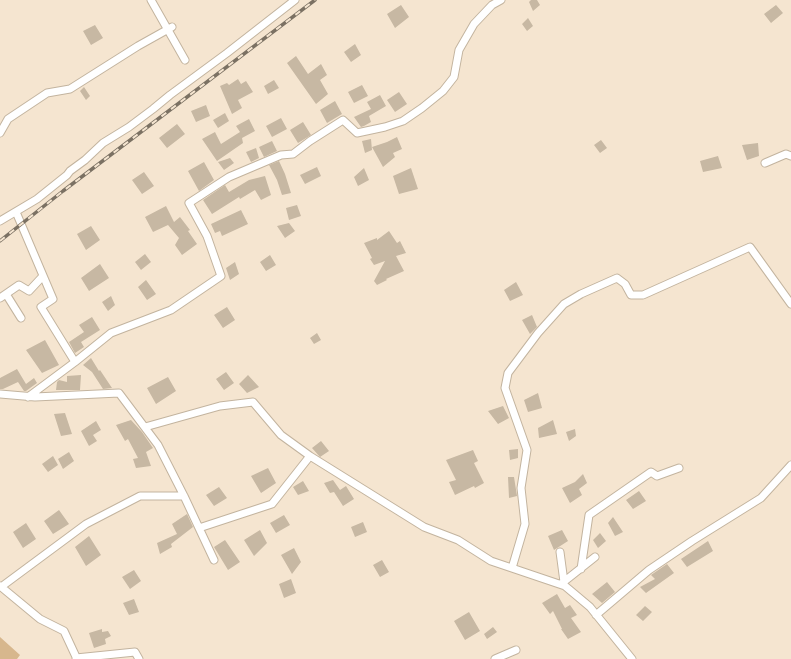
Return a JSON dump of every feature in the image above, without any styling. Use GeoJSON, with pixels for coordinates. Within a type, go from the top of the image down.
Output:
{"type":"FeatureCollection","features":[{"type":"Feature","properties":{"kind":"street"},"geometry":{"type":"LineString","coordinates":[[151,0],[169,29],[185,60]]}},
{"type":"Feature","properties":{"kind":"street"},"geometry":{"type":"LineString","coordinates":[[0,221],[38,199],[103,143],[154,109],[170,95],[295,0]]}},
{"type":"Feature","properties":{"kind":"street"},"geometry":{"type":"LineString","coordinates":[[28,397],[111,333],[171,310],[221,276],[207,236],[189,203],[229,177],[281,155],[294,154],[310,141],[343,120],[358,133],[403,121],[422,108],[443,90],[454,77],[459,50],[474,24],[492,5],[501,0]]}},
{"type":"Feature","properties":{"kind":"street"},"geometry":{"type":"LineString","coordinates":[[0,133],[8,119],[47,93],[70,89],[138,46],[169,29]]}},
{"type":"Feature","properties":{"kind":"street"},"geometry":{"type":"LineString","coordinates":[[765,163],[786,154],[791,156]]}},
{"type":"Feature","properties":{"kind":"street"},"geometry":{"type":"LineString","coordinates":[[16,212],[53,299],[41,307],[75,362]]}},
{"type":"Feature","properties":{"kind":"street"},"geometry":{"type":"LineString","coordinates":[[512,568],[525,524],[521,488],[527,450],[505,388],[508,373],[538,332],[564,304],[581,294],[617,278],[625,284],[631,295],[644,295],[750,247],[791,304]]}},
{"type":"Feature","properties":{"kind":"street"},"geometry":{"type":"LineString","coordinates":[[21,318],[3,296],[19,285],[29,291],[43,276]]}},
{"type":"Feature","properties":{"kind":"street"},"geometry":{"type":"LineString","coordinates":[[0,394],[28,397],[119,393],[158,445],[214,560]]}},
{"type":"Feature","properties":{"kind":"street"},"geometry":{"type":"LineString","coordinates":[[145,428],[220,406],[253,402],[281,435],[310,456],[424,528],[458,540],[491,561],[562,583],[590,607],[632,659]]}},
{"type":"Feature","properties":{"kind":"street"},"geometry":{"type":"LineString","coordinates":[[199,528],[272,504],[310,456]]}},
{"type":"Feature","properties":{"kind":"street"},"geometry":{"type":"LineString","coordinates":[[596,616],[649,570],[761,498],[791,465]]}},
{"type":"Feature","properties":{"kind":"street"},"geometry":{"type":"LineString","coordinates":[[581,569],[589,515],[651,472],[657,476],[679,468]]}},
{"type":"Feature","properties":{"kind":"street"},"geometry":{"type":"LineString","coordinates":[[139,659],[135,652],[76,658],[64,631],[40,619],[1,586],[86,524],[140,496],[184,496]]}},
{"type":"Feature","properties":{"kind":"street"},"geometry":{"type":"LineString","coordinates":[[560,552],[562,583]]}},
{"type":"Feature","properties":{"kind":"street"},"geometry":{"type":"LineString","coordinates":[[562,583],[595,557]]}},
{"type":"Feature","properties":{"kind":"street"},"geometry":{"type":"LineString","coordinates":[[496,659],[516,650]]}},
{"type":"Feature","properties":{"kind":"shaded area"},"geometry":{"type":"Polygon","coordinates":[[[0,637],[20,655],[17,659],[0,659],[0,637]]]}},
{"type":"Feature","properties":{"kind":"building"},"geometry":{"type":"Polygon","coordinates":[[[531,0],[537,0],[540,5],[533,11],[529,2],[531,0]]]}},
{"type":"Feature","properties":{"kind":"building"},"geometry":{"type":"Polygon","coordinates":[[[401,5],[409,17],[395,28],[387,14],[401,5]]]}},
{"type":"Feature","properties":{"kind":"building"},"geometry":{"type":"Polygon","coordinates":[[[776,5],[783,13],[771,23],[764,14],[776,5]]]}},
{"type":"Feature","properties":{"kind":"building"},"geometry":{"type":"Polygon","coordinates":[[[528,18],[533,26],[527,31],[522,24],[528,18]]]}},
{"type":"Feature","properties":{"kind":"building"},"geometry":{"type":"Polygon","coordinates":[[[95,25],[103,38],[91,45],[83,31],[95,25]]]}},
{"type":"Feature","properties":{"kind":"building"},"geometry":{"type":"Polygon","coordinates":[[[355,44],[361,55],[351,62],[344,52],[355,44]]]}},
{"type":"Feature","properties":{"kind":"building"},"geometry":{"type":"Polygon","coordinates":[[[296,56],[308,74],[321,64],[327,75],[320,80],[328,94],[316,104],[287,63],[296,56]]]}},
{"type":"Feature","properties":{"kind":"building"},"geometry":{"type":"Polygon","coordinates":[[[238,79],[241,84],[246,81],[253,92],[238,100],[242,108],[232,114],[220,86],[227,83],[229,85],[238,79]]]}},
{"type":"Feature","properties":{"kind":"building"},"geometry":{"type":"Polygon","coordinates":[[[274,80],[279,88],[268,94],[264,86],[274,80]]]}},
{"type":"Feature","properties":{"kind":"building"},"geometry":{"type":"Polygon","coordinates":[[[362,85],[368,96],[354,103],[348,92],[362,85]]]}},
{"type":"Feature","properties":{"kind":"building"},"geometry":{"type":"Polygon","coordinates":[[[84,87],[90,96],[86,100],[80,91],[84,87]]]}},
{"type":"Feature","properties":{"kind":"building"},"geometry":{"type":"Polygon","coordinates":[[[399,92],[407,104],[395,112],[387,100],[399,92]]]}},
{"type":"Feature","properties":{"kind":"building"},"geometry":{"type":"Polygon","coordinates":[[[380,95],[386,106],[369,116],[371,122],[361,127],[354,117],[371,109],[367,102],[380,95]]]}},
{"type":"Feature","properties":{"kind":"building"},"geometry":{"type":"Polygon","coordinates":[[[335,101],[342,114],[327,123],[320,110],[335,101]]]}},
{"type":"Feature","properties":{"kind":"building"},"geometry":{"type":"Polygon","coordinates":[[[206,105],[210,116],[196,122],[191,111],[206,105]]]}},
{"type":"Feature","properties":{"kind":"building"},"geometry":{"type":"Polygon","coordinates":[[[225,113],[229,121],[218,128],[213,120],[225,113]]]}},
{"type":"Feature","properties":{"kind":"building"},"geometry":{"type":"Polygon","coordinates":[[[281,118],[287,129],[272,137],[266,126],[281,118]]]}},
{"type":"Feature","properties":{"kind":"building"},"geometry":{"type":"Polygon","coordinates":[[[249,119],[255,131],[242,138],[243,143],[217,161],[202,139],[215,132],[221,144],[240,132],[236,126],[249,119]]]}},
{"type":"Feature","properties":{"kind":"building"},"geometry":{"type":"Polygon","coordinates":[[[303,122],[311,135],[298,143],[290,130],[303,122]]]}},
{"type":"Feature","properties":{"kind":"building"},"geometry":{"type":"Polygon","coordinates":[[[177,124],[185,134],[167,148],[159,138],[177,124]]]}},
{"type":"Feature","properties":{"kind":"building"},"geometry":{"type":"Polygon","coordinates":[[[397,137],[402,149],[393,153],[395,157],[383,167],[372,147],[397,137]]]}},
{"type":"Feature","properties":{"kind":"building"},"geometry":{"type":"Polygon","coordinates":[[[371,139],[372,150],[365,153],[362,141],[371,139]]]}},
{"type":"Feature","properties":{"kind":"building"},"geometry":{"type":"Polygon","coordinates":[[[601,140],[607,148],[600,153],[594,145],[601,140]]]}},
{"type":"Feature","properties":{"kind":"building"},"geometry":{"type":"Polygon","coordinates":[[[272,141],[277,151],[264,157],[259,147],[272,141]]]}},
{"type":"Feature","properties":{"kind":"building"},"geometry":{"type":"Polygon","coordinates":[[[758,143],[759,156],[747,160],[742,145],[758,143]]]}},
{"type":"Feature","properties":{"kind":"building"},"geometry":{"type":"Polygon","coordinates":[[[256,148],[259,158],[251,162],[246,152],[256,148]]]}},
{"type":"Feature","properties":{"kind":"building"},"geometry":{"type":"Polygon","coordinates":[[[718,156],[722,168],[703,172],[700,161],[718,156]]]}},
{"type":"Feature","properties":{"kind":"building"},"geometry":{"type":"Polygon","coordinates":[[[230,158],[234,163],[224,170],[218,162],[230,158]]]}},
{"type":"Feature","properties":{"kind":"building"},"geometry":{"type":"Polygon","coordinates":[[[279,161],[291,193],[282,195],[277,180],[269,165],[279,161]]]}},
{"type":"Feature","properties":{"kind":"building"},"geometry":{"type":"Polygon","coordinates":[[[204,162],[214,180],[199,191],[188,171],[204,162]]]}},
{"type":"Feature","properties":{"kind":"building"},"geometry":{"type":"Polygon","coordinates":[[[317,167],[321,176],[305,184],[300,175],[317,167]]]}},
{"type":"Feature","properties":{"kind":"building"},"geometry":{"type":"Polygon","coordinates":[[[364,168],[369,180],[358,186],[354,177],[364,168]]]}},
{"type":"Feature","properties":{"kind":"building"},"geometry":{"type":"Polygon","coordinates":[[[411,168],[418,189],[399,194],[393,176],[411,168]]]}},
{"type":"Feature","properties":{"kind":"building"},"geometry":{"type":"Polygon","coordinates":[[[144,172],[154,186],[142,194],[132,180],[144,172]]]}},
{"type":"Feature","properties":{"kind":"building"},"geometry":{"type":"Polygon","coordinates":[[[265,176],[271,195],[261,200],[255,190],[240,199],[239,197],[212,214],[203,200],[225,185],[229,192],[249,180],[265,176]]]}},
{"type":"Feature","properties":{"kind":"building"},"geometry":{"type":"Polygon","coordinates":[[[297,205],[301,216],[289,220],[286,208],[297,205]]]}},
{"type":"Feature","properties":{"kind":"building"},"geometry":{"type":"Polygon","coordinates":[[[166,206],[174,222],[180,217],[190,230],[188,231],[197,244],[182,255],[175,245],[179,238],[168,225],[153,232],[145,217],[166,206]]]}},
{"type":"Feature","properties":{"kind":"building"},"geometry":{"type":"Polygon","coordinates":[[[241,210],[248,224],[222,236],[220,231],[215,233],[211,224],[241,210]]]}},
{"type":"Feature","properties":{"kind":"building"},"geometry":{"type":"Polygon","coordinates":[[[289,223],[295,231],[285,238],[277,226],[289,223]]]}},
{"type":"Feature","properties":{"kind":"building"},"geometry":{"type":"Polygon","coordinates":[[[91,226],[100,240],[86,250],[77,234],[91,226]]]}},
{"type":"Feature","properties":{"kind":"building"},"geometry":{"type":"Polygon","coordinates":[[[389,231],[397,243],[400,241],[406,253],[396,256],[404,271],[377,285],[374,281],[385,261],[374,265],[364,243],[377,238],[377,240],[389,231]]]}},
{"type":"Feature","properties":{"kind":"building"},"geometry":{"type":"Polygon","coordinates":[[[145,254],[151,262],[141,270],[135,262],[145,254]]]}},
{"type":"Feature","properties":{"kind":"building"},"geometry":{"type":"Polygon","coordinates":[[[270,255],[276,265],[266,271],[260,262],[270,255]]]}},
{"type":"Feature","properties":{"kind":"building"},"geometry":{"type":"Polygon","coordinates":[[[235,262],[239,274],[230,280],[226,268],[235,262]]]}},
{"type":"Feature","properties":{"kind":"building"},"geometry":{"type":"Polygon","coordinates":[[[100,264],[109,278],[89,291],[81,278],[100,264]]]}},
{"type":"Feature","properties":{"kind":"building"},"geometry":{"type":"Polygon","coordinates":[[[146,280],[156,294],[147,300],[138,287],[146,280]]]}},
{"type":"Feature","properties":{"kind":"building"},"geometry":{"type":"Polygon","coordinates":[[[516,282],[523,295],[510,301],[504,290],[516,282]]]}},
{"type":"Feature","properties":{"kind":"building"},"geometry":{"type":"Polygon","coordinates":[[[111,296],[115,305],[108,311],[102,302],[111,296]]]}},
{"type":"Feature","properties":{"kind":"building"},"geometry":{"type":"Polygon","coordinates":[[[227,307],[235,320],[223,328],[214,315],[227,307]]]}},
{"type":"Feature","properties":{"kind":"building"},"geometry":{"type":"Polygon","coordinates":[[[532,315],[537,327],[530,334],[522,320],[532,315]]]}},
{"type":"Feature","properties":{"kind":"building"},"geometry":{"type":"Polygon","coordinates":[[[92,317],[100,330],[81,342],[84,347],[75,353],[69,342],[84,332],[79,325],[92,317]]]}},
{"type":"Feature","properties":{"kind":"building"},"geometry":{"type":"Polygon","coordinates":[[[317,333],[321,340],[314,344],[310,338],[317,333]]]}},
{"type":"Feature","properties":{"kind":"building"},"geometry":{"type":"Polygon","coordinates":[[[45,340],[59,365],[42,373],[26,350],[45,340]]]}},
{"type":"Feature","properties":{"kind":"building"},"geometry":{"type":"Polygon","coordinates":[[[91,358],[112,388],[103,389],[92,372],[83,365],[91,358]]]}},
{"type":"Feature","properties":{"kind":"building"},"geometry":{"type":"Polygon","coordinates":[[[17,369],[26,384],[34,378],[37,383],[26,391],[24,391],[18,382],[0,389],[0,378],[17,369]]]}},
{"type":"Feature","properties":{"kind":"building"},"geometry":{"type":"Polygon","coordinates":[[[226,372],[234,383],[224,390],[216,379],[226,372]]]}},
{"type":"Feature","properties":{"kind":"building"},"geometry":{"type":"Polygon","coordinates":[[[81,375],[80,390],[56,390],[57,382],[59,380],[67,382],[67,376],[81,375]]]}},
{"type":"Feature","properties":{"kind":"building"},"geometry":{"type":"Polygon","coordinates":[[[248,375],[259,387],[247,393],[239,384],[248,375]]]}},
{"type":"Feature","properties":{"kind":"building"},"geometry":{"type":"Polygon","coordinates":[[[168,377],[176,391],[156,404],[147,388],[168,377]]]}},
{"type":"Feature","properties":{"kind":"building"},"geometry":{"type":"Polygon","coordinates":[[[538,393],[542,408],[528,412],[524,400],[538,393]]]}},
{"type":"Feature","properties":{"kind":"building"},"geometry":{"type":"Polygon","coordinates":[[[503,406],[509,418],[498,424],[488,411],[503,406]]]}},
{"type":"Feature","properties":{"kind":"building"},"geometry":{"type":"Polygon","coordinates":[[[65,413],[72,434],[61,436],[54,414],[65,413]]]}},
{"type":"Feature","properties":{"kind":"building"},"geometry":{"type":"Polygon","coordinates":[[[131,420],[142,432],[153,448],[146,452],[151,466],[136,468],[133,459],[138,458],[128,439],[125,441],[116,425],[131,420]]]}},
{"type":"Feature","properties":{"kind":"building"},"geometry":{"type":"Polygon","coordinates":[[[553,420],[557,434],[539,438],[538,428],[553,420]]]}},
{"type":"Feature","properties":{"kind":"building"},"geometry":{"type":"Polygon","coordinates":[[[96,421],[101,430],[93,435],[97,441],[89,446],[81,431],[96,421]]]}},
{"type":"Feature","properties":{"kind":"building"},"geometry":{"type":"Polygon","coordinates":[[[575,429],[576,436],[569,441],[566,432],[575,429]]]}},
{"type":"Feature","properties":{"kind":"building"},"geometry":{"type":"Polygon","coordinates":[[[321,441],[329,451],[320,457],[312,448],[321,441]]]}},
{"type":"Feature","properties":{"kind":"building"},"geometry":{"type":"Polygon","coordinates":[[[518,449],[518,458],[510,460],[509,450],[518,449]]]}},
{"type":"Feature","properties":{"kind":"building"},"geometry":{"type":"Polygon","coordinates":[[[473,450],[478,461],[474,463],[484,483],[455,495],[449,482],[456,480],[446,460],[473,450]]]}},
{"type":"Feature","properties":{"kind":"building"},"geometry":{"type":"Polygon","coordinates":[[[69,452],[74,461],[63,469],[58,459],[69,452]]]}},
{"type":"Feature","properties":{"kind":"building"},"geometry":{"type":"Polygon","coordinates":[[[53,456],[58,465],[48,472],[42,464],[53,456]]]}},
{"type":"Feature","properties":{"kind":"building"},"geometry":{"type":"Polygon","coordinates":[[[268,468],[276,483],[261,493],[251,476],[268,468]]]}},
{"type":"Feature","properties":{"kind":"building"},"geometry":{"type":"Polygon","coordinates":[[[583,474],[587,483],[579,489],[582,495],[570,503],[562,488],[575,482],[583,474]]]}},
{"type":"Feature","properties":{"kind":"building"},"geometry":{"type":"Polygon","coordinates":[[[508,477],[514,477],[517,496],[509,498],[508,477]]]}},
{"type":"Feature","properties":{"kind":"building"},"geometry":{"type":"Polygon","coordinates":[[[333,480],[340,490],[346,486],[354,499],[343,506],[334,492],[330,493],[324,483],[333,480]]]}},
{"type":"Feature","properties":{"kind":"building"},"geometry":{"type":"Polygon","coordinates":[[[303,481],[309,491],[298,495],[293,487],[303,481]]]}},
{"type":"Feature","properties":{"kind":"building"},"geometry":{"type":"Polygon","coordinates":[[[219,487],[227,498],[214,506],[206,495],[219,487]]]}},
{"type":"Feature","properties":{"kind":"building"},"geometry":{"type":"Polygon","coordinates":[[[639,491],[646,501],[633,509],[626,500],[639,491]]]}},
{"type":"Feature","properties":{"kind":"building"},"geometry":{"type":"Polygon","coordinates":[[[59,510],[69,524],[53,534],[44,521],[59,510]]]}},
{"type":"Feature","properties":{"kind":"building"},"geometry":{"type":"Polygon","coordinates":[[[187,514],[193,527],[171,544],[172,547],[160,554],[157,543],[177,534],[172,524],[187,514]]]}},
{"type":"Feature","properties":{"kind":"building"},"geometry":{"type":"Polygon","coordinates":[[[284,515],[290,525],[276,533],[270,523],[284,515]]]}},
{"type":"Feature","properties":{"kind":"building"},"geometry":{"type":"Polygon","coordinates":[[[613,517],[623,532],[615,536],[608,523],[613,517]]]}},
{"type":"Feature","properties":{"kind":"building"},"geometry":{"type":"Polygon","coordinates":[[[363,522],[367,532],[355,537],[351,527],[363,522]]]}},
{"type":"Feature","properties":{"kind":"building"},"geometry":{"type":"Polygon","coordinates":[[[26,523],[36,539],[23,548],[13,532],[26,523]]]}},
{"type":"Feature","properties":{"kind":"building"},"geometry":{"type":"Polygon","coordinates":[[[260,530],[267,543],[254,556],[244,540],[260,530]]]}},
{"type":"Feature","properties":{"kind":"building"},"geometry":{"type":"Polygon","coordinates":[[[562,530],[568,541],[554,550],[548,536],[562,530]]]}},
{"type":"Feature","properties":{"kind":"building"},"geometry":{"type":"Polygon","coordinates":[[[600,533],[606,541],[598,548],[593,540],[600,533]]]}},
{"type":"Feature","properties":{"kind":"building"},"geometry":{"type":"Polygon","coordinates":[[[89,536],[101,555],[86,566],[75,547],[89,536]]]}},
{"type":"Feature","properties":{"kind":"building"},"geometry":{"type":"Polygon","coordinates":[[[225,540],[240,562],[228,570],[214,547],[225,540]]]}},
{"type":"Feature","properties":{"kind":"building"},"geometry":{"type":"Polygon","coordinates":[[[708,541],[713,551],[687,567],[681,559],[708,541]]]}},
{"type":"Feature","properties":{"kind":"building"},"geometry":{"type":"Polygon","coordinates":[[[294,548],[301,562],[292,574],[281,555],[294,548]]]}},
{"type":"Feature","properties":{"kind":"building"},"geometry":{"type":"Polygon","coordinates":[[[382,560],[389,572],[380,577],[373,565],[382,560]]]}},
{"type":"Feature","properties":{"kind":"building"},"geometry":{"type":"Polygon","coordinates":[[[667,564],[674,573],[646,593],[640,587],[655,579],[651,575],[667,564]]]}},
{"type":"Feature","properties":{"kind":"building"},"geometry":{"type":"Polygon","coordinates":[[[134,570],[141,581],[130,589],[122,577],[134,570]]]}},
{"type":"Feature","properties":{"kind":"building"},"geometry":{"type":"Polygon","coordinates":[[[291,579],[296,593],[284,598],[279,584],[291,579]]]}},
{"type":"Feature","properties":{"kind":"building"},"geometry":{"type":"Polygon","coordinates":[[[607,582],[615,592],[602,603],[592,594],[607,582]]]}},
{"type":"Feature","properties":{"kind":"building"},"geometry":{"type":"Polygon","coordinates":[[[557,594],[565,608],[570,605],[577,615],[571,618],[581,632],[568,639],[561,629],[553,611],[550,614],[542,603],[557,594]]]}},
{"type":"Feature","properties":{"kind":"building"},"geometry":{"type":"Polygon","coordinates":[[[134,599],[139,612],[129,615],[123,603],[134,599]]]}},
{"type":"Feature","properties":{"kind":"building"},"geometry":{"type":"Polygon","coordinates":[[[645,606],[652,612],[643,621],[636,615],[645,606]]]}},
{"type":"Feature","properties":{"kind":"building"},"geometry":{"type":"Polygon","coordinates":[[[469,612],[480,631],[465,640],[454,621],[469,612]]]}},
{"type":"Feature","properties":{"kind":"building"},"geometry":{"type":"Polygon","coordinates":[[[493,627],[497,632],[487,639],[484,634],[493,627]]]}},
{"type":"Feature","properties":{"kind":"building"},"geometry":{"type":"Polygon","coordinates":[[[102,629],[102,632],[108,631],[111,636],[105,639],[106,644],[94,648],[89,633],[102,629]]]}},
{"type":"Feature","properties":{"kind":"railway"},"geometry":{"type":"LineString","coordinates":[[0,241],[63,191],[315,0]]}}]}
